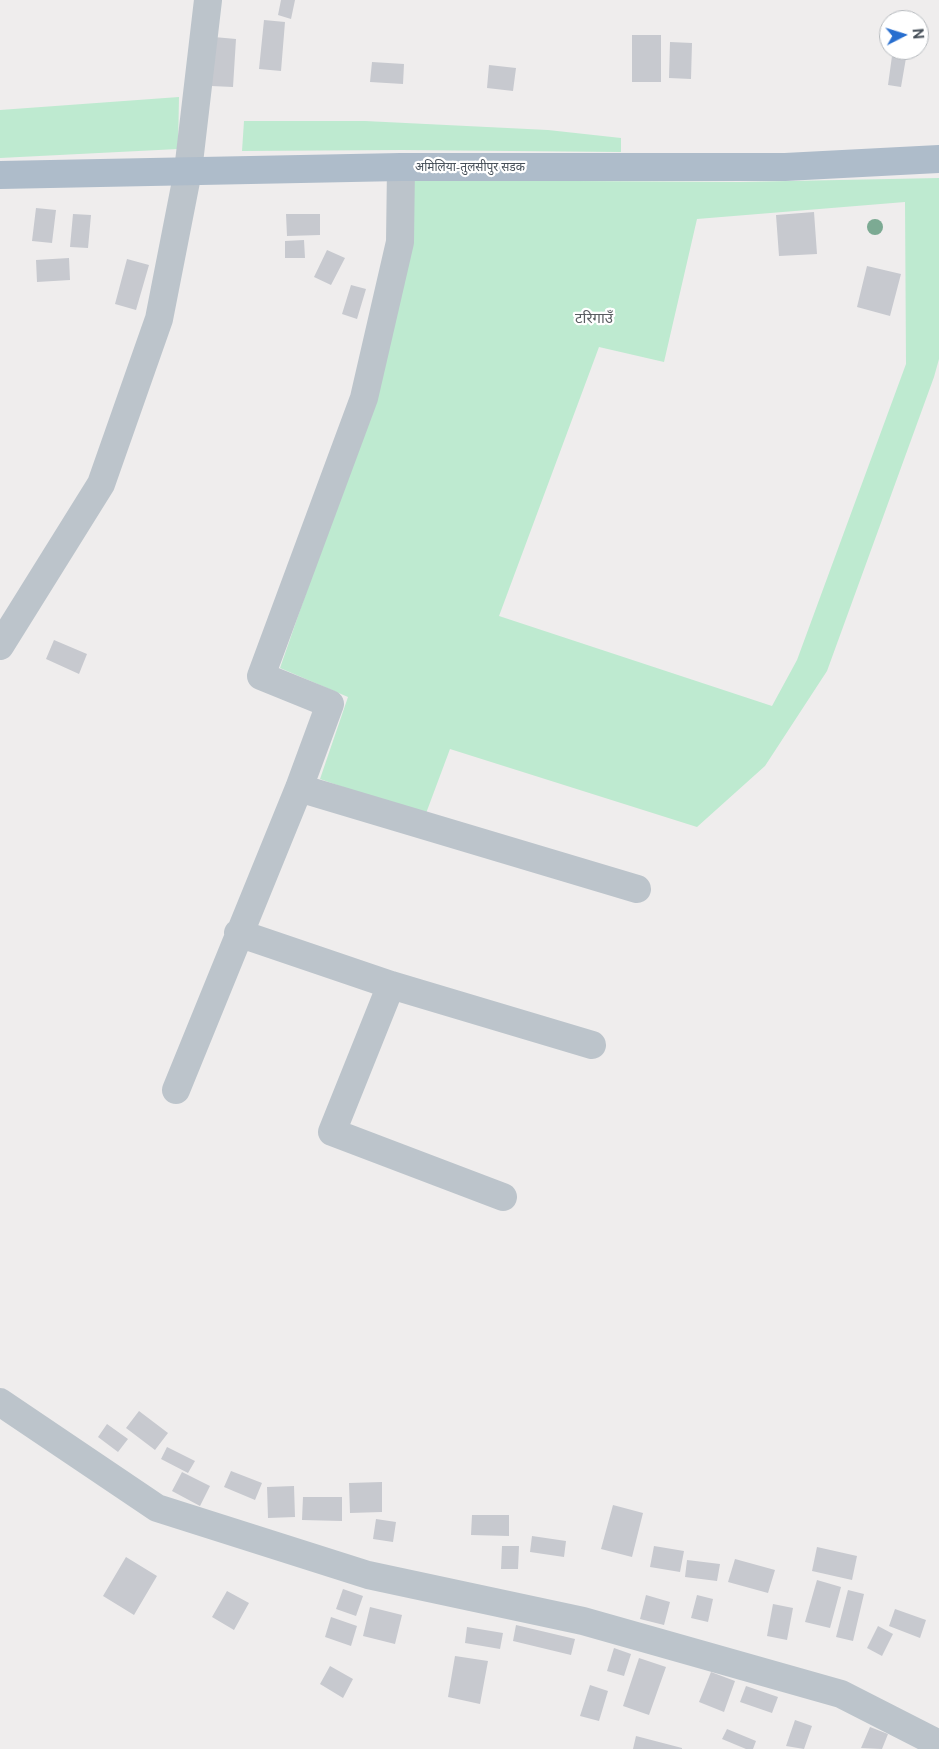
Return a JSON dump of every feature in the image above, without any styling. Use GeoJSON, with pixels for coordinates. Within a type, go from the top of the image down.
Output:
{"type":"FeatureCollection","features":[{"type":"Feature","properties":{"kind":"main road","name":"अमिलिया-तुलसीपुर सडक"},"geometry":{"type":"LineString","coordinates":[[0,174],[401,167],[785,167],[939,159]]}},
{"type":"Feature","properties":{"kind":"street"},"geometry":{"type":"LineString","coordinates":[[0,646],[100,484],[159,319],[188,171],[208,0]]}},
{"type":"Feature","properties":{"kind":"street"},"geometry":{"type":"LineString","coordinates":[[176,1090],[238,933],[299,788],[330,704],[261,676],[364,398],[400,242],[401,167]]}},
{"type":"Feature","properties":{"kind":"street"},"geometry":{"type":"LineString","coordinates":[[299,788],[637,890]]}},
{"type":"Feature","properties":{"kind":"street"},"geometry":{"type":"LineString","coordinates":[[238,933],[391,985],[592,1045]]}},
{"type":"Feature","properties":{"kind":"street"},"geometry":{"type":"LineString","coordinates":[[391,985],[332,1132],[503,1196]]}},
{"type":"Feature","properties":{"kind":"street"},"geometry":{"type":"LineString","coordinates":[[0,1402],[157,1508],[368,1575],[583,1621],[841,1694],[939,1744]]}},
{"type":"Feature","properties":{"kind":"green space"},"geometry":{"type":"Polygon","coordinates":[[[179,97],[178,149],[0,158],[0,110],[179,97]]]}},
{"type":"Feature","properties":{"kind":"green space"},"geometry":{"type":"Polygon","coordinates":[[[244,121],[365,121],[548,130],[621,138],[621,152],[242,151],[244,121]]]}},
{"type":"Feature","properties":{"kind":"green space"},"geometry":{"type":"Polygon","coordinates":[[[939,178],[939,359],[934,377],[827,671],[765,766],[697,827],[450,749],[425,816],[320,779],[348,697],[280,668],[374,397],[411,180],[740,182],[939,178]],[[905,202],[697,219],[664,362],[599,347],[499,616],[772,706],[797,660],[906,364],[905,202]]]}},
{"type":"Feature","properties":{"kind":"building"},"geometry":{"type":"Polygon","coordinates":[[[281,0],[295,0],[291,19],[278,15],[281,0]]]}},
{"type":"Feature","properties":{"kind":"building"},"geometry":{"type":"Polygon","coordinates":[[[264,20],[285,22],[281,71],[259,69],[264,20]]]}},
{"type":"Feature","properties":{"kind":"building"},"geometry":{"type":"Polygon","coordinates":[[[632,35],[661,35],[661,82],[632,82],[632,35]]]}},
{"type":"Feature","properties":{"kind":"building"},"geometry":{"type":"Polygon","coordinates":[[[214,37],[236,39],[233,87],[211,86],[214,37]]]}},
{"type":"Feature","properties":{"kind":"building"},"geometry":{"type":"Polygon","coordinates":[[[670,42],[692,43],[691,79],[669,78],[670,42]]]}},
{"type":"Feature","properties":{"kind":"building"},"geometry":{"type":"Polygon","coordinates":[[[891,60],[906,60],[901,87],[888,85],[891,60]]]}},
{"type":"Feature","properties":{"kind":"building"},"geometry":{"type":"Polygon","coordinates":[[[372,62],[404,64],[403,84],[370,82],[372,62]]]}},
{"type":"Feature","properties":{"kind":"building"},"geometry":{"type":"Polygon","coordinates":[[[489,65],[516,68],[513,91],[487,88],[489,65]]]}},
{"type":"Feature","properties":{"kind":"building"},"geometry":{"type":"Polygon","coordinates":[[[36,208],[56,210],[52,243],[32,241],[36,208]]]}},
{"type":"Feature","properties":{"kind":"building"},"geometry":{"type":"Polygon","coordinates":[[[814,212],[817,254],[779,256],[776,215],[814,212]]]}},
{"type":"Feature","properties":{"kind":"building"},"geometry":{"type":"Polygon","coordinates":[[[73,214],[91,215],[88,248],[70,247],[73,214]]]}},
{"type":"Feature","properties":{"kind":"building"},"geometry":{"type":"Polygon","coordinates":[[[286,214],[320,214],[320,235],[287,236],[286,214]]]}},
{"type":"Feature","properties":{"kind":"building"},"geometry":{"type":"Polygon","coordinates":[[[304,240],[305,258],[285,258],[285,241],[304,240]]]}},
{"type":"Feature","properties":{"kind":"building"},"geometry":{"type":"Polygon","coordinates":[[[327,250],[345,258],[331,285],[314,277],[327,250]]]}},
{"type":"Feature","properties":{"kind":"building"},"geometry":{"type":"Polygon","coordinates":[[[69,258],[70,280],[37,282],[36,260],[69,258]]]}},
{"type":"Feature","properties":{"kind":"building"},"geometry":{"type":"Polygon","coordinates":[[[127,259],[149,265],[136,310],[115,304],[127,259]]]}},
{"type":"Feature","properties":{"kind":"building"},"geometry":{"type":"Polygon","coordinates":[[[867,266],[901,274],[890,316],[857,307],[867,266]]]}},
{"type":"Feature","properties":{"kind":"building"},"geometry":{"type":"Polygon","coordinates":[[[351,285],[366,289],[357,319],[342,314],[351,285]]]}},
{"type":"Feature","properties":{"kind":"building"},"geometry":{"type":"Polygon","coordinates":[[[54,640],[87,654],[79,674],[46,659],[54,640]]]}},
{"type":"Feature","properties":{"kind":"building"},"geometry":{"type":"Polygon","coordinates":[[[139,1411],[168,1433],[155,1450],[126,1428],[139,1411]]]}},
{"type":"Feature","properties":{"kind":"building"},"geometry":{"type":"Polygon","coordinates":[[[107,1424],[128,1439],[118,1452],[98,1437],[107,1424]]]}},
{"type":"Feature","properties":{"kind":"building"},"geometry":{"type":"Polygon","coordinates":[[[167,1447],[195,1461],[188,1473],[161,1459],[167,1447]]]}},
{"type":"Feature","properties":{"kind":"building"},"geometry":{"type":"Polygon","coordinates":[[[231,1471],[262,1483],[255,1500],[224,1487],[231,1471]]]}},
{"type":"Feature","properties":{"kind":"building"},"geometry":{"type":"Polygon","coordinates":[[[182,1472],[210,1486],[200,1506],[172,1491],[182,1472]]]}},
{"type":"Feature","properties":{"kind":"building"},"geometry":{"type":"Polygon","coordinates":[[[382,1482],[382,1512],[350,1513],[349,1483],[382,1482]]]}},
{"type":"Feature","properties":{"kind":"building"},"geometry":{"type":"Polygon","coordinates":[[[294,1486],[295,1517],[268,1518],[267,1487],[294,1486]]]}},
{"type":"Feature","properties":{"kind":"building"},"geometry":{"type":"Polygon","coordinates":[[[303,1497],[342,1497],[342,1521],[302,1520],[303,1497]]]}},
{"type":"Feature","properties":{"kind":"building"},"geometry":{"type":"Polygon","coordinates":[[[613,1505],[643,1513],[632,1557],[601,1549],[613,1505]]]}},
{"type":"Feature","properties":{"kind":"building"},"geometry":{"type":"Polygon","coordinates":[[[472,1515],[509,1515],[509,1536],[471,1535],[472,1515]]]}},
{"type":"Feature","properties":{"kind":"building"},"geometry":{"type":"Polygon","coordinates":[[[376,1519],[396,1522],[393,1542],[373,1539],[376,1519]]]}},
{"type":"Feature","properties":{"kind":"building"},"geometry":{"type":"Polygon","coordinates":[[[532,1536],[566,1541],[564,1557],[530,1552],[532,1536]]]}},
{"type":"Feature","properties":{"kind":"building"},"geometry":{"type":"Polygon","coordinates":[[[502,1546],[519,1546],[518,1569],[501,1569],[502,1546]]]}},
{"type":"Feature","properties":{"kind":"building"},"geometry":{"type":"Polygon","coordinates":[[[654,1546],[684,1551],[680,1572],[650,1567],[654,1546]]]}},
{"type":"Feature","properties":{"kind":"building"},"geometry":{"type":"Polygon","coordinates":[[[817,1547],[857,1556],[852,1580],[812,1571],[817,1547]]]}},
{"type":"Feature","properties":{"kind":"building"},"geometry":{"type":"Polygon","coordinates":[[[126,1557],[157,1576],[134,1615],[103,1596],[126,1557]]]}},
{"type":"Feature","properties":{"kind":"building"},"geometry":{"type":"Polygon","coordinates":[[[735,1559],[775,1570],[768,1593],[728,1582],[735,1559]]]}},
{"type":"Feature","properties":{"kind":"building"},"geometry":{"type":"Polygon","coordinates":[[[687,1560],[720,1564],[717,1581],[685,1577],[687,1560]]]}},
{"type":"Feature","properties":{"kind":"building"},"geometry":{"type":"Polygon","coordinates":[[[817,1580],[841,1587],[830,1628],[805,1622],[817,1580]]]}},
{"type":"Feature","properties":{"kind":"building"},"geometry":{"type":"Polygon","coordinates":[[[343,1589],[363,1596],[356,1616],[336,1609],[343,1589]]]}},
{"type":"Feature","properties":{"kind":"building"},"geometry":{"type":"Polygon","coordinates":[[[848,1590],[864,1594],[853,1641],[836,1637],[848,1590]]]}},
{"type":"Feature","properties":{"kind":"building"},"geometry":{"type":"Polygon","coordinates":[[[227,1591],[249,1603],[234,1630],[212,1617],[227,1591]]]}},
{"type":"Feature","properties":{"kind":"building"},"geometry":{"type":"Polygon","coordinates":[[[646,1595],[670,1602],[664,1625],[640,1619],[646,1595]]]}},
{"type":"Feature","properties":{"kind":"building"},"geometry":{"type":"Polygon","coordinates":[[[697,1595],[713,1599],[708,1622],[691,1618],[697,1595]]]}},
{"type":"Feature","properties":{"kind":"building"},"geometry":{"type":"Polygon","coordinates":[[[773,1604],[793,1608],[787,1640],[767,1636],[773,1604]]]}},
{"type":"Feature","properties":{"kind":"building"},"geometry":{"type":"Polygon","coordinates":[[[370,1607],[402,1615],[395,1644],[363,1636],[370,1607]]]}},
{"type":"Feature","properties":{"kind":"building"},"geometry":{"type":"Polygon","coordinates":[[[895,1609],[926,1620],[920,1638],[889,1626],[895,1609]]]}},
{"type":"Feature","properties":{"kind":"building"},"geometry":{"type":"Polygon","coordinates":[[[331,1617],[357,1626],[351,1646],[325,1637],[331,1617]]]}},
{"type":"Feature","properties":{"kind":"building"},"geometry":{"type":"Polygon","coordinates":[[[516,1625],[575,1639],[571,1655],[513,1641],[516,1625]]]}},
{"type":"Feature","properties":{"kind":"building"},"geometry":{"type":"Polygon","coordinates":[[[878,1626],[893,1634],[882,1656],[867,1648],[878,1626]]]}},
{"type":"Feature","properties":{"kind":"building"},"geometry":{"type":"Polygon","coordinates":[[[467,1627],[503,1633],[500,1649],[465,1643],[467,1627]]]}},
{"type":"Feature","properties":{"kind":"building"},"geometry":{"type":"Polygon","coordinates":[[[614,1648],[631,1654],[624,1676],[607,1671],[614,1648]]]}},
{"type":"Feature","properties":{"kind":"building"},"geometry":{"type":"Polygon","coordinates":[[[455,1656],[488,1661],[480,1704],[448,1697],[455,1656]]]}},
{"type":"Feature","properties":{"kind":"building"},"geometry":{"type":"Polygon","coordinates":[[[639,1658],[666,1667],[649,1715],[623,1706],[639,1658]]]}},
{"type":"Feature","properties":{"kind":"building"},"geometry":{"type":"Polygon","coordinates":[[[330,1666],[353,1679],[343,1698],[320,1684],[330,1666]]]}},
{"type":"Feature","properties":{"kind":"building"},"geometry":{"type":"Polygon","coordinates":[[[711,1672],[735,1681],[724,1712],[699,1702],[711,1672]]]}},
{"type":"Feature","properties":{"kind":"building"},"geometry":{"type":"Polygon","coordinates":[[[590,1685],[608,1691],[599,1721],[580,1716],[590,1685]]]}},
{"type":"Feature","properties":{"kind":"building"},"geometry":{"type":"Polygon","coordinates":[[[746,1686],[778,1697],[772,1713],[740,1702],[746,1686]]]}},
{"type":"Feature","properties":{"kind":"building"},"geometry":{"type":"Polygon","coordinates":[[[795,1720],[812,1726],[804,1749],[786,1746],[795,1720]]]}},
{"type":"Feature","properties":{"kind":"building"},"geometry":{"type":"Polygon","coordinates":[[[870,1727],[888,1734],[882,1749],[861,1748],[870,1727]]]}},
{"type":"Feature","properties":{"kind":"building"},"geometry":{"type":"Polygon","coordinates":[[[727,1729],[756,1741],[753,1749],[746,1749],[722,1739],[727,1729]]]}},
{"type":"Feature","properties":{"kind":"building"},"geometry":{"type":"Polygon","coordinates":[[[636,1736],[682,1748],[682,1749],[633,1749],[636,1736]]]}},
{"type":"Feature","properties":{"kind":"district","name":"टरिगाउँ"},"geometry":{"type":"Point","coordinates":[594,318]}}]}
